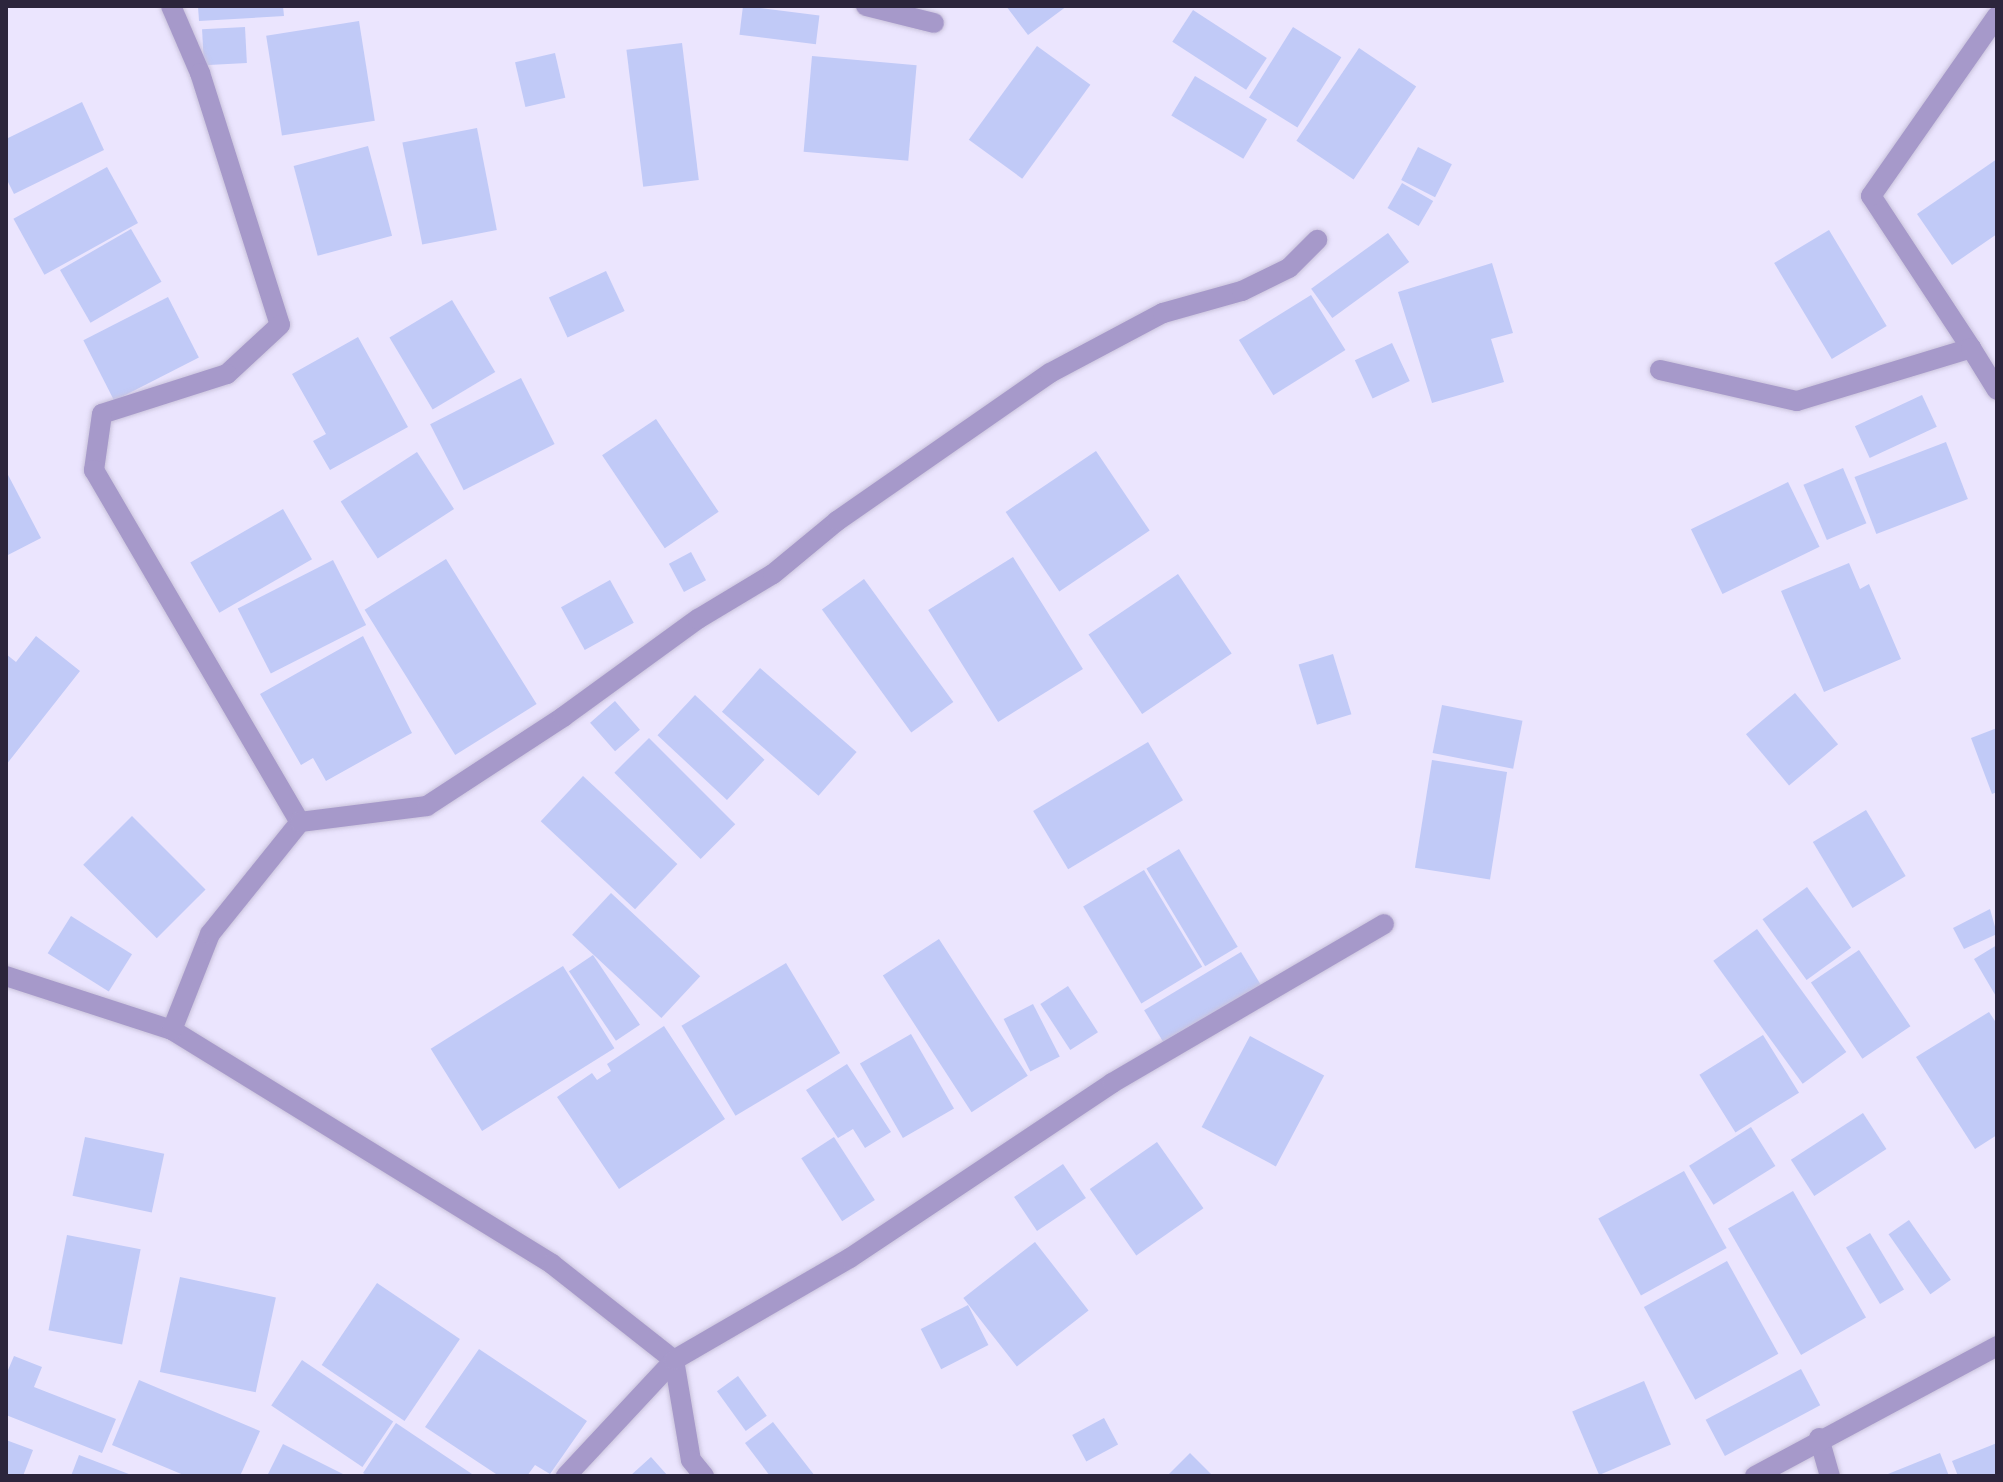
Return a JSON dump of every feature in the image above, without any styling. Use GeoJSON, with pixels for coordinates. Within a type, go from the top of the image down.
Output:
{"type":"FeatureCollection","features":[{"type":"Feature","properties":{"kind":"street"},"geometry":{"type":"LineString","coordinates":[[171,6],[200,73],[280,325],[227,374],[102,414],[94,470],[300,822]]}},
{"type":"Feature","properties":{"kind":"street"},"geometry":{"type":"LineString","coordinates":[[866,6],[934,23]]}},
{"type":"Feature","properties":{"kind":"street"},"geometry":{"type":"LineString","coordinates":[[1997,16],[1871,196],[1997,390]]}},
{"type":"Feature","properties":{"kind":"street"},"geometry":{"type":"LineString","coordinates":[[172,1030],[210,934],[300,822],[427,806],[563,717],[698,619],[773,574],[837,521],[1050,373],[1163,313],[1242,291],[1289,268],[1317,240]]}},
{"type":"Feature","properties":{"kind":"street"},"geometry":{"type":"LineString","coordinates":[[1660,370],[1797,401],[1971,348]]}},
{"type":"Feature","properties":{"kind":"street"},"geometry":{"type":"LineString","coordinates":[[566,1476],[674,1360],[850,1258],[1112,1083],[1384,924]]}},
{"type":"Feature","properties":{"kind":"street"},"geometry":{"type":"LineString","coordinates":[[6,976],[172,1030],[552,1264],[674,1360],[691,1460],[704,1476]]}},
{"type":"Feature","properties":{"kind":"street"},"geometry":{"type":"LineString","coordinates":[[1755,1476],[1819,1438],[1997,1346]]}},
{"type":"Feature","properties":{"kind":"street"},"geometry":{"type":"LineString","coordinates":[[1819,1438],[1830,1476]]}},
{"type":"Feature","properties":{"kind":"building"},"geometry":{"type":"Polygon","coordinates":[[[198,6],[283,6],[284,16],[199,21],[198,6]]]}},
{"type":"Feature","properties":{"kind":"building"},"geometry":{"type":"Polygon","coordinates":[[[743,6],[819,15],[816,44],[739,35],[743,6]]]}},
{"type":"Feature","properties":{"kind":"building"},"geometry":{"type":"Polygon","coordinates":[[[1006,6],[1067,6],[1028,35],[1006,6]]]}},
{"type":"Feature","properties":{"kind":"building"},"geometry":{"type":"Polygon","coordinates":[[[1193,10],[1267,58],[1246,90],[1172,42],[1193,10]]]}},
{"type":"Feature","properties":{"kind":"building"},"geometry":{"type":"Polygon","coordinates":[[[359,21],[375,121],[282,135],[266,36],[359,21]]]}},
{"type":"Feature","properties":{"kind":"building"},"geometry":{"type":"Polygon","coordinates":[[[245,27],[247,63],[204,65],[202,29],[245,27]]]}},
{"type":"Feature","properties":{"kind":"building"},"geometry":{"type":"Polygon","coordinates":[[[1293,27],[1341,57],[1297,128],[1249,97],[1293,27]]]}},
{"type":"Feature","properties":{"kind":"building"},"geometry":{"type":"Polygon","coordinates":[[[682,43],[699,180],[643,187],[626,50],[682,43]]]}},
{"type":"Feature","properties":{"kind":"building"},"geometry":{"type":"Polygon","coordinates":[[[1037,46],[1090,85],[1022,179],[969,140],[1037,46]]]}},
{"type":"Feature","properties":{"kind":"building"},"geometry":{"type":"Polygon","coordinates":[[[1359,48],[1416,87],[1354,179],[1296,141],[1359,48]]]}},
{"type":"Feature","properties":{"kind":"building"},"geometry":{"type":"Polygon","coordinates":[[[555,53],[565,98],[525,107],[515,62],[555,53]]]}},
{"type":"Feature","properties":{"kind":"building"},"geometry":{"type":"Polygon","coordinates":[[[812,56],[917,65],[908,161],[804,152],[812,56]]]}},
{"type":"Feature","properties":{"kind":"building"},"geometry":{"type":"Polygon","coordinates":[[[1195,76],[1267,119],[1243,159],[1171,115],[1195,76]]]}},
{"type":"Feature","properties":{"kind":"building"},"geometry":{"type":"Polygon","coordinates":[[[82,102],[104,150],[14,194],[6,178],[6,139],[82,102]]]}},
{"type":"Feature","properties":{"kind":"building"},"geometry":{"type":"Polygon","coordinates":[[[477,128],[497,230],[422,245],[402,143],[477,128]]]}},
{"type":"Feature","properties":{"kind":"building"},"geometry":{"type":"Polygon","coordinates":[[[368,146],[392,236],[318,256],[294,166],[368,146]]]}},
{"type":"Feature","properties":{"kind":"building"},"geometry":{"type":"Polygon","coordinates":[[[1418,147],[1452,164],[1435,197],[1401,180],[1418,147]]]}},
{"type":"Feature","properties":{"kind":"building"},"geometry":{"type":"Polygon","coordinates":[[[1997,159],[1997,234],[1952,265],[1917,214],[1997,159]]]}},
{"type":"Feature","properties":{"kind":"building"},"geometry":{"type":"Polygon","coordinates":[[[107,167],[138,223],[44,275],[13,219],[107,167]]]}},
{"type":"Feature","properties":{"kind":"building"},"geometry":{"type":"Polygon","coordinates":[[[1402,183],[1433,201],[1419,226],[1388,208],[1402,183]]]}},
{"type":"Feature","properties":{"kind":"building"},"geometry":{"type":"Polygon","coordinates":[[[131,229],[162,282],[90,323],[60,270],[131,229]]]}},
{"type":"Feature","properties":{"kind":"building"},"geometry":{"type":"Polygon","coordinates":[[[1829,230],[1887,326],[1832,359],[1774,263],[1829,230]]]}},
{"type":"Feature","properties":{"kind":"building"},"geometry":{"type":"Polygon","coordinates":[[[1388,233],[1409,262],[1332,318],[1311,289],[1388,233]]]}},
{"type":"Feature","properties":{"kind":"building"},"geometry":{"type":"Polygon","coordinates":[[[1492,263],[1513,333],[1491,339],[1504,382],[1432,403],[1398,292],[1492,263]]]}},
{"type":"Feature","properties":{"kind":"building"},"geometry":{"type":"Polygon","coordinates":[[[606,271],[625,311],[567,338],[549,298],[606,271]]]}},
{"type":"Feature","properties":{"kind":"building"},"geometry":{"type":"Polygon","coordinates":[[[1311,295],[1345,350],[1273,395],[1239,340],[1311,295]]]}},
{"type":"Feature","properties":{"kind":"building"},"geometry":{"type":"Polygon","coordinates":[[[168,297],[199,358],[114,401],[83,340],[168,297]]]}},
{"type":"Feature","properties":{"kind":"building"},"geometry":{"type":"Polygon","coordinates":[[[452,300],[495,372],[433,410],[389,338],[452,300]]]}},
{"type":"Feature","properties":{"kind":"building"},"geometry":{"type":"Polygon","coordinates":[[[358,337],[408,427],[330,470],[313,441],[326,434],[292,374],[358,337]]]}},
{"type":"Feature","properties":{"kind":"building"},"geometry":{"type":"Polygon","coordinates":[[[1392,343],[1410,381],[1373,398],[1355,360],[1392,343]]]}},
{"type":"Feature","properties":{"kind":"building"},"geometry":{"type":"Polygon","coordinates":[[[521,378],[555,444],[464,490],[430,424],[521,378]]]}},
{"type":"Feature","properties":{"kind":"building"},"geometry":{"type":"Polygon","coordinates":[[[1922,395],[1937,427],[1870,458],[1855,426],[1922,395]]]}},
{"type":"Feature","properties":{"kind":"building"},"geometry":{"type":"Polygon","coordinates":[[[656,419],[719,512],[665,548],[602,455],[656,419]]]}},
{"type":"Feature","properties":{"kind":"building"},"geometry":{"type":"Polygon","coordinates":[[[1946,442],[1968,499],[1876,534],[1855,477],[1946,442]]]}},
{"type":"Feature","properties":{"kind":"building"},"geometry":{"type":"Polygon","coordinates":[[[1096,451],[1150,531],[1059,592],[1006,512],[1096,451]]]}},
{"type":"Feature","properties":{"kind":"building"},"geometry":{"type":"Polygon","coordinates":[[[417,452],[454,509],[378,559],[341,502],[417,452]]]}},
{"type":"Feature","properties":{"kind":"building"},"geometry":{"type":"Polygon","coordinates":[[[1843,468],[1866,523],[1827,540],[1803,485],[1843,468]]]}},
{"type":"Feature","properties":{"kind":"building"},"geometry":{"type":"Polygon","coordinates":[[[6,471],[41,538],[6,556],[6,471]]]}},
{"type":"Feature","properties":{"kind":"building"},"geometry":{"type":"Polygon","coordinates":[[[1788,482],[1820,547],[1722,594],[1691,529],[1788,482]]]}},
{"type":"Feature","properties":{"kind":"building"},"geometry":{"type":"Polygon","coordinates":[[[283,509],[312,559],[219,613],[190,562],[283,509]]]}},
{"type":"Feature","properties":{"kind":"building"},"geometry":{"type":"Polygon","coordinates":[[[691,552],[706,580],[684,592],[669,564],[691,552]]]}},
{"type":"Feature","properties":{"kind":"building"},"geometry":{"type":"Polygon","coordinates":[[[1013,557],[1083,669],[998,722],[928,610],[1013,557]]]}},
{"type":"Feature","properties":{"kind":"building"},"geometry":{"type":"Polygon","coordinates":[[[446,559],[537,704],[455,755],[365,610],[446,559]]]}},
{"type":"Feature","properties":{"kind":"building"},"geometry":{"type":"Polygon","coordinates":[[[333,560],[366,625],[271,674],[238,609],[333,560]]]}},
{"type":"Feature","properties":{"kind":"building"},"geometry":{"type":"Polygon","coordinates":[[[1849,563],[1860,589],[1869,584],[1901,659],[1824,692],[1781,591],[1849,563]]]}},
{"type":"Feature","properties":{"kind":"building"},"geometry":{"type":"Polygon","coordinates":[[[1178,574],[1232,654],[1142,714],[1088,634],[1178,574]]]}},
{"type":"Feature","properties":{"kind":"building"},"geometry":{"type":"Polygon","coordinates":[[[864,579],[953,702],[911,733],[822,610],[864,579]]]}},
{"type":"Feature","properties":{"kind":"building"},"geometry":{"type":"Polygon","coordinates":[[[610,580],[634,623],[585,650],[561,607],[610,580]]]}},
{"type":"Feature","properties":{"kind":"building"},"geometry":{"type":"Polygon","coordinates":[[[36,636],[80,671],[6,765],[6,654],[16,662],[36,636]]]}},
{"type":"Feature","properties":{"kind":"building"},"geometry":{"type":"Polygon","coordinates":[[[363,636],[412,733],[326,781],[313,758],[301,765],[260,694],[363,636]]]}},
{"type":"Feature","properties":{"kind":"building"},"geometry":{"type":"Polygon","coordinates":[[[1333,654],[1351,714],[1317,725],[1299,665],[1333,654]]]}},
{"type":"Feature","properties":{"kind":"building"},"geometry":{"type":"Polygon","coordinates":[[[760,668],[857,752],[819,796],[722,712],[760,668]]]}},
{"type":"Feature","properties":{"kind":"building"},"geometry":{"type":"Polygon","coordinates":[[[1795,693],[1838,744],[1789,785],[1746,734],[1795,693]]]}},
{"type":"Feature","properties":{"kind":"building"},"geometry":{"type":"Polygon","coordinates":[[[695,695],[764,760],[727,800],[657,735],[695,695]]]}},
{"type":"Feature","properties":{"kind":"building"},"geometry":{"type":"Polygon","coordinates":[[[615,701],[640,730],[615,751],[590,723],[615,701]]]}},
{"type":"Feature","properties":{"kind":"building"},"geometry":{"type":"Polygon","coordinates":[[[1442,705],[1522,721],[1513,769],[1433,753],[1442,705]]]}},
{"type":"Feature","properties":{"kind":"building"},"geometry":{"type":"Polygon","coordinates":[[[1997,728],[1997,792],[1992,794],[1971,738],[1997,728]]]}},
{"type":"Feature","properties":{"kind":"building"},"geometry":{"type":"Polygon","coordinates":[[[649,738],[735,824],[701,859],[614,773],[649,738]]]}},
{"type":"Feature","properties":{"kind":"building"},"geometry":{"type":"Polygon","coordinates":[[[1148,742],[1183,800],[1068,869],[1033,811],[1148,742]]]}},
{"type":"Feature","properties":{"kind":"building"},"geometry":{"type":"Polygon","coordinates":[[[1432,760],[1507,772],[1490,880],[1415,868],[1432,760]]]}},
{"type":"Feature","properties":{"kind":"building"},"geometry":{"type":"Polygon","coordinates":[[[583,776],[677,864],[635,909],[541,821],[583,776]]]}},
{"type":"Feature","properties":{"kind":"building"},"geometry":{"type":"Polygon","coordinates":[[[1866,810],[1906,876],[1853,908],[1813,842],[1866,810]]]}},
{"type":"Feature","properties":{"kind":"building"},"geometry":{"type":"Polygon","coordinates":[[[132,816],[206,890],[157,938],[83,865],[132,816]]]}},
{"type":"Feature","properties":{"kind":"building"},"geometry":{"type":"Polygon","coordinates":[[[1179,849],[1238,947],[1205,966],[1146,869],[1179,849]]]}},
{"type":"Feature","properties":{"kind":"building"},"geometry":{"type":"Polygon","coordinates":[[[1144,870],[1202,967],[1141,1003],[1083,907],[1144,870]]]}},
{"type":"Feature","properties":{"kind":"building"},"geometry":{"type":"Polygon","coordinates":[[[1807,887],[1851,948],[1807,980],[1763,919],[1807,887]]]}},
{"type":"Feature","properties":{"kind":"building"},"geometry":{"type":"Polygon","coordinates":[[[611,893],[700,976],[661,1018],[572,935],[611,893]]]}},
{"type":"Feature","properties":{"kind":"building"},"geometry":{"type":"Polygon","coordinates":[[[1990,909],[1997,934],[1964,949],[1953,928],[1990,909]]]}},
{"type":"Feature","properties":{"kind":"building"},"geometry":{"type":"Polygon","coordinates":[[[71,916],[132,954],[109,991],[48,953],[71,916]]]}},
{"type":"Feature","properties":{"kind":"building"},"geometry":{"type":"Polygon","coordinates":[[[1757,929],[1846,1052],[1803,1084],[1713,961],[1757,929]]]}},
{"type":"Feature","properties":{"kind":"building"},"geometry":{"type":"Polygon","coordinates":[[[939,939],[1028,1076],[972,1112],[883,975],[939,939]]]}},
{"type":"Feature","properties":{"kind":"building"},"geometry":{"type":"Polygon","coordinates":[[[1997,945],[1997,998],[1974,959],[1997,945]]]}},
{"type":"Feature","properties":{"kind":"building"},"geometry":{"type":"Polygon","coordinates":[[[1859,950],[1910,1026],[1862,1059],[1811,982],[1859,950]]]}},
{"type":"Feature","properties":{"kind":"building"},"geometry":{"type":"Polygon","coordinates":[[[1241,952],[1263,989],[1166,1047],[1144,1010],[1241,952]]]}},
{"type":"Feature","properties":{"kind":"building"},"geometry":{"type":"Polygon","coordinates":[[[593,955],[640,1025],[616,1041],[569,971],[593,955]]]}},
{"type":"Feature","properties":{"kind":"building"},"geometry":{"type":"Polygon","coordinates":[[[786,963],[840,1053],[736,1116],[681,1026],[786,963]]]}},
{"type":"Feature","properties":{"kind":"building"},"geometry":{"type":"Polygon","coordinates":[[[563,966],[614,1048],[482,1131],[431,1049],[563,966]]]}},
{"type":"Feature","properties":{"kind":"building"},"geometry":{"type":"Polygon","coordinates":[[[1068,986],[1098,1032],[1070,1050],[1040,1004],[1068,986]]]}},
{"type":"Feature","properties":{"kind":"building"},"geometry":{"type":"Polygon","coordinates":[[[1033,1004],[1060,1057],[1030,1072],[1004,1019],[1033,1004]]]}},
{"type":"Feature","properties":{"kind":"building"},"geometry":{"type":"Polygon","coordinates":[[[1989,1012],[1997,1024],[1997,1135],[1975,1149],[1916,1057],[1989,1012]]]}},
{"type":"Feature","properties":{"kind":"building"},"geometry":{"type":"Polygon","coordinates":[[[664,1026],[725,1119],[619,1189],[557,1097],[592,1073],[597,1080],[611,1071],[607,1064],[664,1026]]]}},
{"type":"Feature","properties":{"kind":"building"},"geometry":{"type":"Polygon","coordinates":[[[911,1034],[954,1108],[903,1138],[860,1064],[911,1034]]]}},
{"type":"Feature","properties":{"kind":"building"},"geometry":{"type":"Polygon","coordinates":[[[1763,1035],[1799,1093],[1735,1132],[1699,1075],[1763,1035]]]}},
{"type":"Feature","properties":{"kind":"building"},"geometry":{"type":"Polygon","coordinates":[[[1250,1036],[1324,1075],[1276,1166],[1202,1127],[1250,1036]]]}},
{"type":"Feature","properties":{"kind":"building"},"geometry":{"type":"Polygon","coordinates":[[[847,1064],[891,1132],[865,1148],[853,1129],[838,1138],[806,1090],[847,1064]]]}},
{"type":"Feature","properties":{"kind":"building"},"geometry":{"type":"Polygon","coordinates":[[[1863,1113],[1886,1149],[1814,1196],[1791,1160],[1863,1113]]]}},
{"type":"Feature","properties":{"kind":"building"},"geometry":{"type":"Polygon","coordinates":[[[1751,1127],[1775,1166],[1713,1205],[1689,1166],[1751,1127]]]}},
{"type":"Feature","properties":{"kind":"building"},"geometry":{"type":"Polygon","coordinates":[[[85,1137],[164,1154],[152,1213],[73,1196],[85,1137]]]}},
{"type":"Feature","properties":{"kind":"building"},"geometry":{"type":"Polygon","coordinates":[[[834,1137],[875,1200],[842,1221],[801,1158],[834,1137]]]}},
{"type":"Feature","properties":{"kind":"building"},"geometry":{"type":"Polygon","coordinates":[[[1157,1142],[1203,1208],[1136,1255],[1090,1189],[1157,1142]]]}},
{"type":"Feature","properties":{"kind":"building"},"geometry":{"type":"Polygon","coordinates":[[[1063,1164],[1086,1198],[1037,1231],[1014,1197],[1063,1164]]]}},
{"type":"Feature","properties":{"kind":"building"},"geometry":{"type":"Polygon","coordinates":[[[1684,1171],[1727,1248],[1641,1295],[1598,1219],[1684,1171]]]}},
{"type":"Feature","properties":{"kind":"building"},"geometry":{"type":"Polygon","coordinates":[[[1793,1191],[1866,1317],[1801,1355],[1728,1228],[1793,1191]]]}},
{"type":"Feature","properties":{"kind":"building"},"geometry":{"type":"Polygon","coordinates":[[[1909,1220],[1951,1280],[1930,1294],[1889,1234],[1909,1220]]]}},
{"type":"Feature","properties":{"kind":"building"},"geometry":{"type":"Polygon","coordinates":[[[1870,1233],[1904,1290],[1880,1304],[1846,1247],[1870,1233]]]}},
{"type":"Feature","properties":{"kind":"building"},"geometry":{"type":"Polygon","coordinates":[[[67,1235],[141,1249],[122,1345],[48,1330],[67,1235]]]}},
{"type":"Feature","properties":{"kind":"building"},"geometry":{"type":"Polygon","coordinates":[[[1035,1242],[1089,1311],[1017,1367],[963,1298],[1035,1242]]]}},
{"type":"Feature","properties":{"kind":"building"},"geometry":{"type":"Polygon","coordinates":[[[1727,1261],[1778,1354],[1695,1400],[1644,1307],[1727,1261]]]}},
{"type":"Feature","properties":{"kind":"building"},"geometry":{"type":"Polygon","coordinates":[[[180,1277],[276,1297],[256,1392],[160,1372],[180,1277]]]}},
{"type":"Feature","properties":{"kind":"building"},"geometry":{"type":"Polygon","coordinates":[[[377,1283],[460,1339],[405,1421],[322,1365],[377,1283]]]}},
{"type":"Feature","properties":{"kind":"building"},"geometry":{"type":"Polygon","coordinates":[[[968,1305],[988,1345],[941,1369],[921,1329],[968,1305]]]}},
{"type":"Feature","properties":{"kind":"building"},"geometry":{"type":"Polygon","coordinates":[[[479,1349],[587,1421],[550,1474],[535,1465],[527,1476],[499,1476],[425,1427],[479,1349]]]}},
{"type":"Feature","properties":{"kind":"building"},"geometry":{"type":"Polygon","coordinates":[[[14,1356],[42,1367],[34,1387],[116,1419],[102,1453],[6,1415],[6,1375],[14,1356]]]}},
{"type":"Feature","properties":{"kind":"building"},"geometry":{"type":"Polygon","coordinates":[[[302,1360],[393,1422],[362,1467],[271,1406],[302,1360]]]}},
{"type":"Feature","properties":{"kind":"building"},"geometry":{"type":"Polygon","coordinates":[[[1801,1369],[1820,1405],[1725,1456],[1706,1420],[1801,1369]]]}},
{"type":"Feature","properties":{"kind":"building"},"geometry":{"type":"Polygon","coordinates":[[[738,1376],[767,1416],[746,1431],[717,1391],[738,1376]]]}},
{"type":"Feature","properties":{"kind":"building"},"geometry":{"type":"Polygon","coordinates":[[[139,1380],[260,1431],[240,1476],[186,1476],[112,1445],[139,1380]]]}},
{"type":"Feature","properties":{"kind":"building"},"geometry":{"type":"Polygon","coordinates":[[[1644,1381],[1671,1445],[1599,1475],[1572,1411],[1644,1381]]]}},
{"type":"Feature","properties":{"kind":"building"},"geometry":{"type":"Polygon","coordinates":[[[1104,1418],[1118,1444],[1086,1461],[1072,1435],[1104,1418]]]}},
{"type":"Feature","properties":{"kind":"building"},"geometry":{"type":"Polygon","coordinates":[[[773,1422],[815,1476],[770,1476],[745,1443],[773,1422]]]}},
{"type":"Feature","properties":{"kind":"building"},"geometry":{"type":"Polygon","coordinates":[[[396,1423],[475,1476],[368,1476],[363,1473],[396,1423]]]}},
{"type":"Feature","properties":{"kind":"building"},"geometry":{"type":"Polygon","coordinates":[[[6,1440],[33,1450],[23,1476],[6,1476],[6,1440]]]}},
{"type":"Feature","properties":{"kind":"building"},"geometry":{"type":"Polygon","coordinates":[[[1997,1443],[1997,1476],[1958,1476],[1952,1461],[1997,1443]]]}},
{"type":"Feature","properties":{"kind":"building"},"geometry":{"type":"Polygon","coordinates":[[[283,1444],[347,1476],[267,1476],[283,1444]]]}},
{"type":"Feature","properties":{"kind":"building"},"geometry":{"type":"Polygon","coordinates":[[[1190,1453],[1213,1476],[1167,1476],[1190,1453]]]}},
{"type":"Feature","properties":{"kind":"building"},"geometry":{"type":"Polygon","coordinates":[[[1940,1453],[1949,1476],[1883,1476],[1940,1453]]]}},
{"type":"Feature","properties":{"kind":"building"},"geometry":{"type":"Polygon","coordinates":[[[79,1455],[134,1476],[71,1476],[79,1455]]]}},
{"type":"Feature","properties":{"kind":"building"},"geometry":{"type":"Polygon","coordinates":[[[651,1457],[668,1476],[630,1476],[651,1457]]]}}]}
